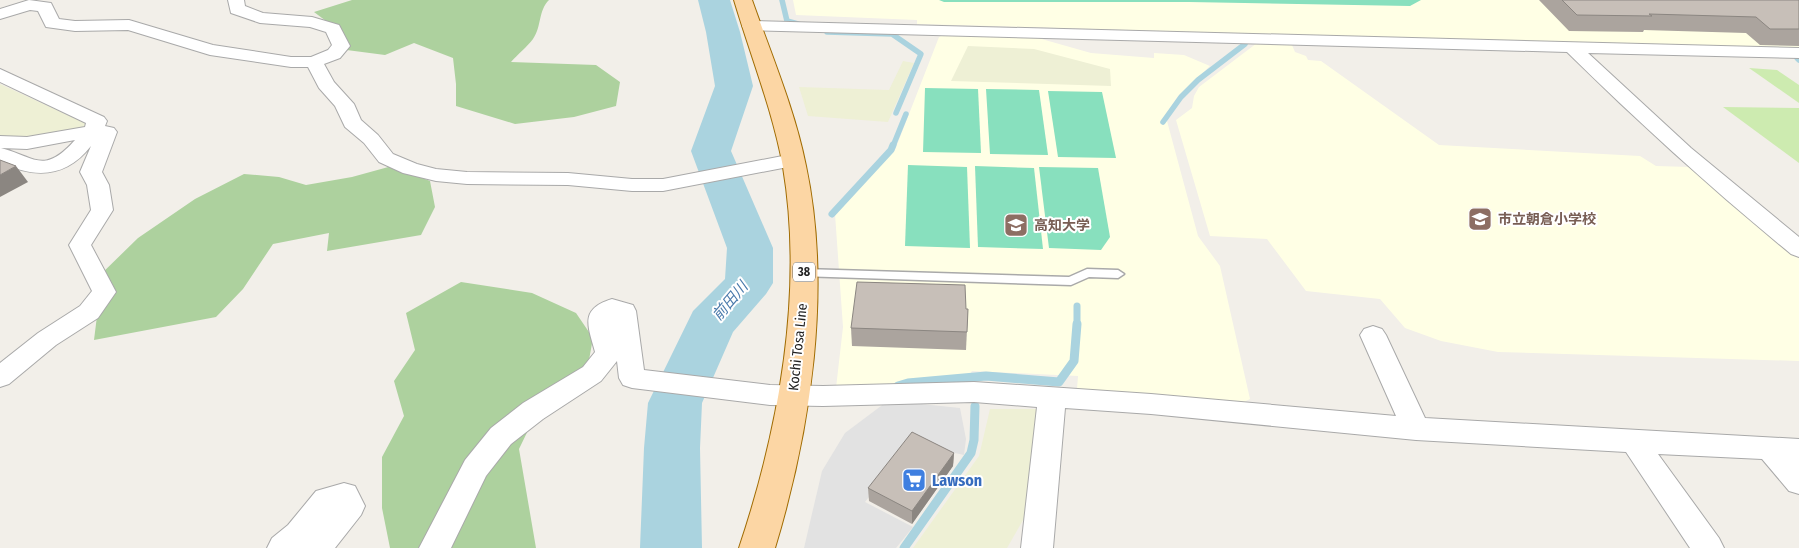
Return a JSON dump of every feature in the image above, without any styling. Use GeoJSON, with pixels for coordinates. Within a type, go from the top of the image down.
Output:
{"type":"FeatureCollection","features":[{"type":"Feature","properties":{"kind":"main road","name":"Kochi Tosa Line"},"geometry":{"type":"LineString","coordinates":[[743,0],[793,160],[800,205],[804,273],[799,354],[793,396],[775,485],[757,548]]}},
{"type":"Feature","properties":{"kind":"street"},"geometry":{"type":"LineString","coordinates":[[0,14],[29,6],[45,8],[52,23],[75,26],[128,26],[169,36],[210,50],[290,62],[313,62],[334,54],[341,46],[333,28],[312,22],[260,18],[237,9],[236,0]]}},
{"type":"Feature","properties":{"kind":"street"},"geometry":{"type":"LineString","coordinates":[[751,26],[1797,54]]}},
{"type":"Feature","properties":{"kind":"street"},"geometry":{"type":"LineString","coordinates":[[1573,48],[1662,134],[1738,201],[1799,249]]}},
{"type":"Feature","properties":{"kind":"street"},"geometry":{"type":"LineString","coordinates":[[313,62],[320,70],[326,84],[344,104],[352,123],[371,139],[386,158],[410,169],[436,175],[467,178],[568,179],[632,185],[663,185],[793,160]]}},
{"type":"Feature","properties":{"kind":"street"},"geometry":{"type":"LineString","coordinates":[[0,75],[97,121],[94,131],[61,164],[45,169],[17,163],[0,154]]}},
{"type":"Feature","properties":{"kind":"street"},"geometry":{"type":"LineString","coordinates":[[0,142],[27,143],[94,131],[107,132],[91,172],[98,185],[102,210],[80,245],[104,292],[89,312],[47,339],[0,377]]}},
{"type":"Feature","properties":{"kind":"street"},"geometry":{"type":"LineString","coordinates":[[435,548],[475,468],[501,436],[533,411],[592,374],[608,354],[600,326],[601,315],[612,308],[624,311],[632,378],[697,388],[793,396],[974,392],[1244,412],[1416,429],[1799,450]]}},
{"type":"Feature","properties":{"kind":"street"},"geometry":{"type":"LineString","coordinates":[[1373,334],[1416,429]]}},
{"type":"Feature","properties":{"kind":"street"},"geometry":{"type":"LineString","coordinates":[[1037,548],[1052,397]]}},
{"type":"Feature","properties":{"kind":"street"},"geometry":{"type":"LineString","coordinates":[[1633,440],[1708,548]]}},
{"type":"Feature","properties":{"kind":"street"},"geometry":{"type":"LineString","coordinates":[[1769,448],[1799,482]]}},
{"type":"Feature","properties":{"kind":"street"},"geometry":{"type":"LineString","coordinates":[[283,548],[299,534],[327,500],[344,494],[350,506],[316,548]]}},
{"type":"Feature","properties":{"kind":"lane"},"geometry":{"type":"LineString","coordinates":[[804,273],[1071,281],[1087,273],[1118,274]]}},
{"type":"Feature","properties":{"kind":"shaded area"},"geometry":{"type":"Polygon","coordinates":[[[793,0],[1799,0],[1799,49],[917,24],[917,20],[796,15],[793,0]]]}},
{"type":"Feature","properties":{"kind":"shaded area","name":"高知大学"},"geometry":{"type":"Polygon","coordinates":[[[943,35],[1038,38],[1091,53],[1154,58],[1154,53],[1184,55],[1210,66],[1178,96],[1162,120],[1167,121],[1198,236],[1220,266],[1250,399],[1240,404],[1077,389],[1078,376],[972,371],[969,375],[909,380],[883,389],[836,388],[843,327],[835,214],[895,150],[939,37],[943,35]]]}},
{"type":"Feature","properties":{"kind":"shaded area","name":"市立朝倉小学校"},"geometry":{"type":"Polygon","coordinates":[[[1257,43],[1292,45],[1295,52],[1306,56],[1308,60],[1321,61],[1439,145],[1640,156],[1656,166],[1690,167],[1799,256],[1799,361],[1498,352],[1441,341],[1405,328],[1380,299],[1306,291],[1267,239],[1210,236],[1176,120],[1192,108],[1194,96],[1199,87],[1257,43]]]}},
{"type":"Feature","properties":{"kind":"shaded area"},"geometry":{"type":"Polygon","coordinates":[[[968,46],[1034,49],[1110,69],[1111,86],[951,81],[968,46]]]}},
{"type":"Feature","properties":{"kind":"shaded area"},"geometry":{"type":"Polygon","coordinates":[[[903,61],[914,63],[888,122],[808,116],[799,87],[889,90],[903,61]]]}},
{"type":"Feature","properties":{"kind":"shaded area"},"geometry":{"type":"Polygon","coordinates":[[[0,84],[89,125],[81,130],[27,139],[0,139],[0,84]]]}},
{"type":"Feature","properties":{"kind":"shaded area"},"geometry":{"type":"Polygon","coordinates":[[[902,402],[960,408],[966,439],[964,455],[910,443],[865,502],[913,527],[896,548],[804,548],[822,471],[845,433],[885,403],[902,402]]]}},
{"type":"Feature","properties":{"kind":"shaded area"},"geometry":{"type":"Polygon","coordinates":[[[990,409],[1038,409],[1026,515],[1007,548],[913,548],[979,456],[990,409]]]}},
{"type":"Feature","properties":{"kind":"green space"},"geometry":{"type":"Polygon","coordinates":[[[352,0],[549,0],[543,9],[538,29],[533,39],[511,62],[596,65],[620,82],[616,106],[574,117],[515,124],[456,106],[453,58],[414,43],[385,55],[339,49],[338,30],[314,12],[352,0]]]}},
{"type":"Feature","properties":{"kind":"green space"},"geometry":{"type":"Polygon","coordinates":[[[939,0],[1421,0],[1410,6],[1189,2],[944,2],[939,0]]]}},
{"type":"Feature","properties":{"kind":"green space"},"geometry":{"type":"Polygon","coordinates":[[[1749,68],[1777,70],[1799,85],[1799,103],[1749,68]]]}},
{"type":"Feature","properties":{"kind":"green space"},"geometry":{"type":"Polygon","coordinates":[[[925,88],[978,89],[981,153],[923,152],[925,88]]]}},
{"type":"Feature","properties":{"kind":"green space"},"geometry":{"type":"Polygon","coordinates":[[[986,89],[1039,90],[1048,155],[990,154],[986,89]]]}},
{"type":"Feature","properties":{"kind":"green space"},"geometry":{"type":"Polygon","coordinates":[[[1048,91],[1102,92],[1116,158],[1058,157],[1048,91]]]}},
{"type":"Feature","properties":{"kind":"green space"},"geometry":{"type":"Polygon","coordinates":[[[1723,107],[1799,108],[1799,163],[1723,107]]]}},
{"type":"Feature","properties":{"kind":"green space"},"geometry":{"type":"Polygon","coordinates":[[[908,165],[967,167],[970,248],[905,246],[908,165]]]}},
{"type":"Feature","properties":{"kind":"green space"},"geometry":{"type":"Polygon","coordinates":[[[392,166],[430,181],[435,207],[421,235],[327,251],[329,233],[273,244],[243,289],[216,317],[94,340],[97,316],[95,280],[138,238],[195,199],[244,174],[279,177],[306,185],[352,177],[392,166]]]}},
{"type":"Feature","properties":{"kind":"green space"},"geometry":{"type":"Polygon","coordinates":[[[975,166],[1034,168],[1043,249],[978,247],[975,166]]]}},
{"type":"Feature","properties":{"kind":"green space"},"geometry":{"type":"Polygon","coordinates":[[[1039,167],[1098,168],[1110,237],[1101,250],[1049,248],[1039,167]]]}},
{"type":"Feature","properties":{"kind":"green space"},"geometry":{"type":"Polygon","coordinates":[[[461,282],[532,293],[576,313],[593,338],[585,382],[535,416],[519,449],[536,548],[390,548],[382,508],[382,457],[404,416],[394,381],[415,350],[406,313],[461,282]]]}},
{"type":"Feature","properties":{"kind":"building"},"geometry":{"type":"Polygon","coordinates":[[[1562,0],[1799,0],[1799,29],[1770,29],[1756,17],[1649,14],[1652,16],[1577,15],[1562,0]]]}},
{"type":"Feature","properties":{"kind":"building"},"geometry":{"type":"Polygon","coordinates":[[[0,160],[16,166],[0,175],[0,160]]]}},
{"type":"Feature","properties":{"kind":"building"},"geometry":{"type":"Polygon","coordinates":[[[857,282],[965,285],[966,309],[968,309],[967,332],[851,328],[857,282]]]}},
{"type":"Feature","properties":{"kind":"building","name":"Lawson"},"geometry":{"type":"Polygon","coordinates":[[[912,432],[954,453],[912,511],[868,488],[912,432]]]}},
{"type":"Feature","properties":{"kind":"waterway","name":"前田川"},"geometry":{"type":"LineString","coordinates":[[671,548],[672,448],[675,403],[711,324],[749,283],[750,248],[711,151],[734,86],[723,32],[714,0]]}},
{"type":"Feature","properties":{"kind":"waterway"},"geometry":{"type":"LineString","coordinates":[[782,0],[787,21],[798,24]]}},
{"type":"Feature","properties":{"kind":"waterway"},"geometry":{"type":"LineString","coordinates":[[827,32],[892,34],[921,54],[896,113]]}},
{"type":"Feature","properties":{"kind":"waterway"},"geometry":{"type":"LineString","coordinates":[[1163,122],[1181,97],[1198,80],[1245,44]]}},
{"type":"Feature","properties":{"kind":"waterway"},"geometry":{"type":"LineString","coordinates":[[893,146],[906,114]]}},
{"type":"Feature","properties":{"kind":"waterway"},"geometry":{"type":"LineString","coordinates":[[832,214],[891,150],[893,145]]}},
{"type":"Feature","properties":{"kind":"waterway"},"geometry":{"type":"LineString","coordinates":[[1077,306],[1077,324]]}},
{"type":"Feature","properties":{"kind":"waterway"},"geometry":{"type":"LineString","coordinates":[[898,386],[908,383],[986,376],[1059,382],[1074,361],[1077,324]]}},
{"type":"Feature","properties":{"kind":"waterway"},"geometry":{"type":"LineString","coordinates":[[904,548],[971,453],[974,440],[975,406]]}},
{"type":"Feature","properties":{"kind":"place","name":"市立朝倉小学校"},"geometry":{"type":"Point","coordinates":[1480,219]}},
{"type":"Feature","properties":{"kind":"place","name":"高知大学"},"geometry":{"type":"Point","coordinates":[1016,225]}},
{"type":"Feature","properties":{"kind":"place","name":"Lawson"},"geometry":{"type":"Point","coordinates":[914,480]}}]}
